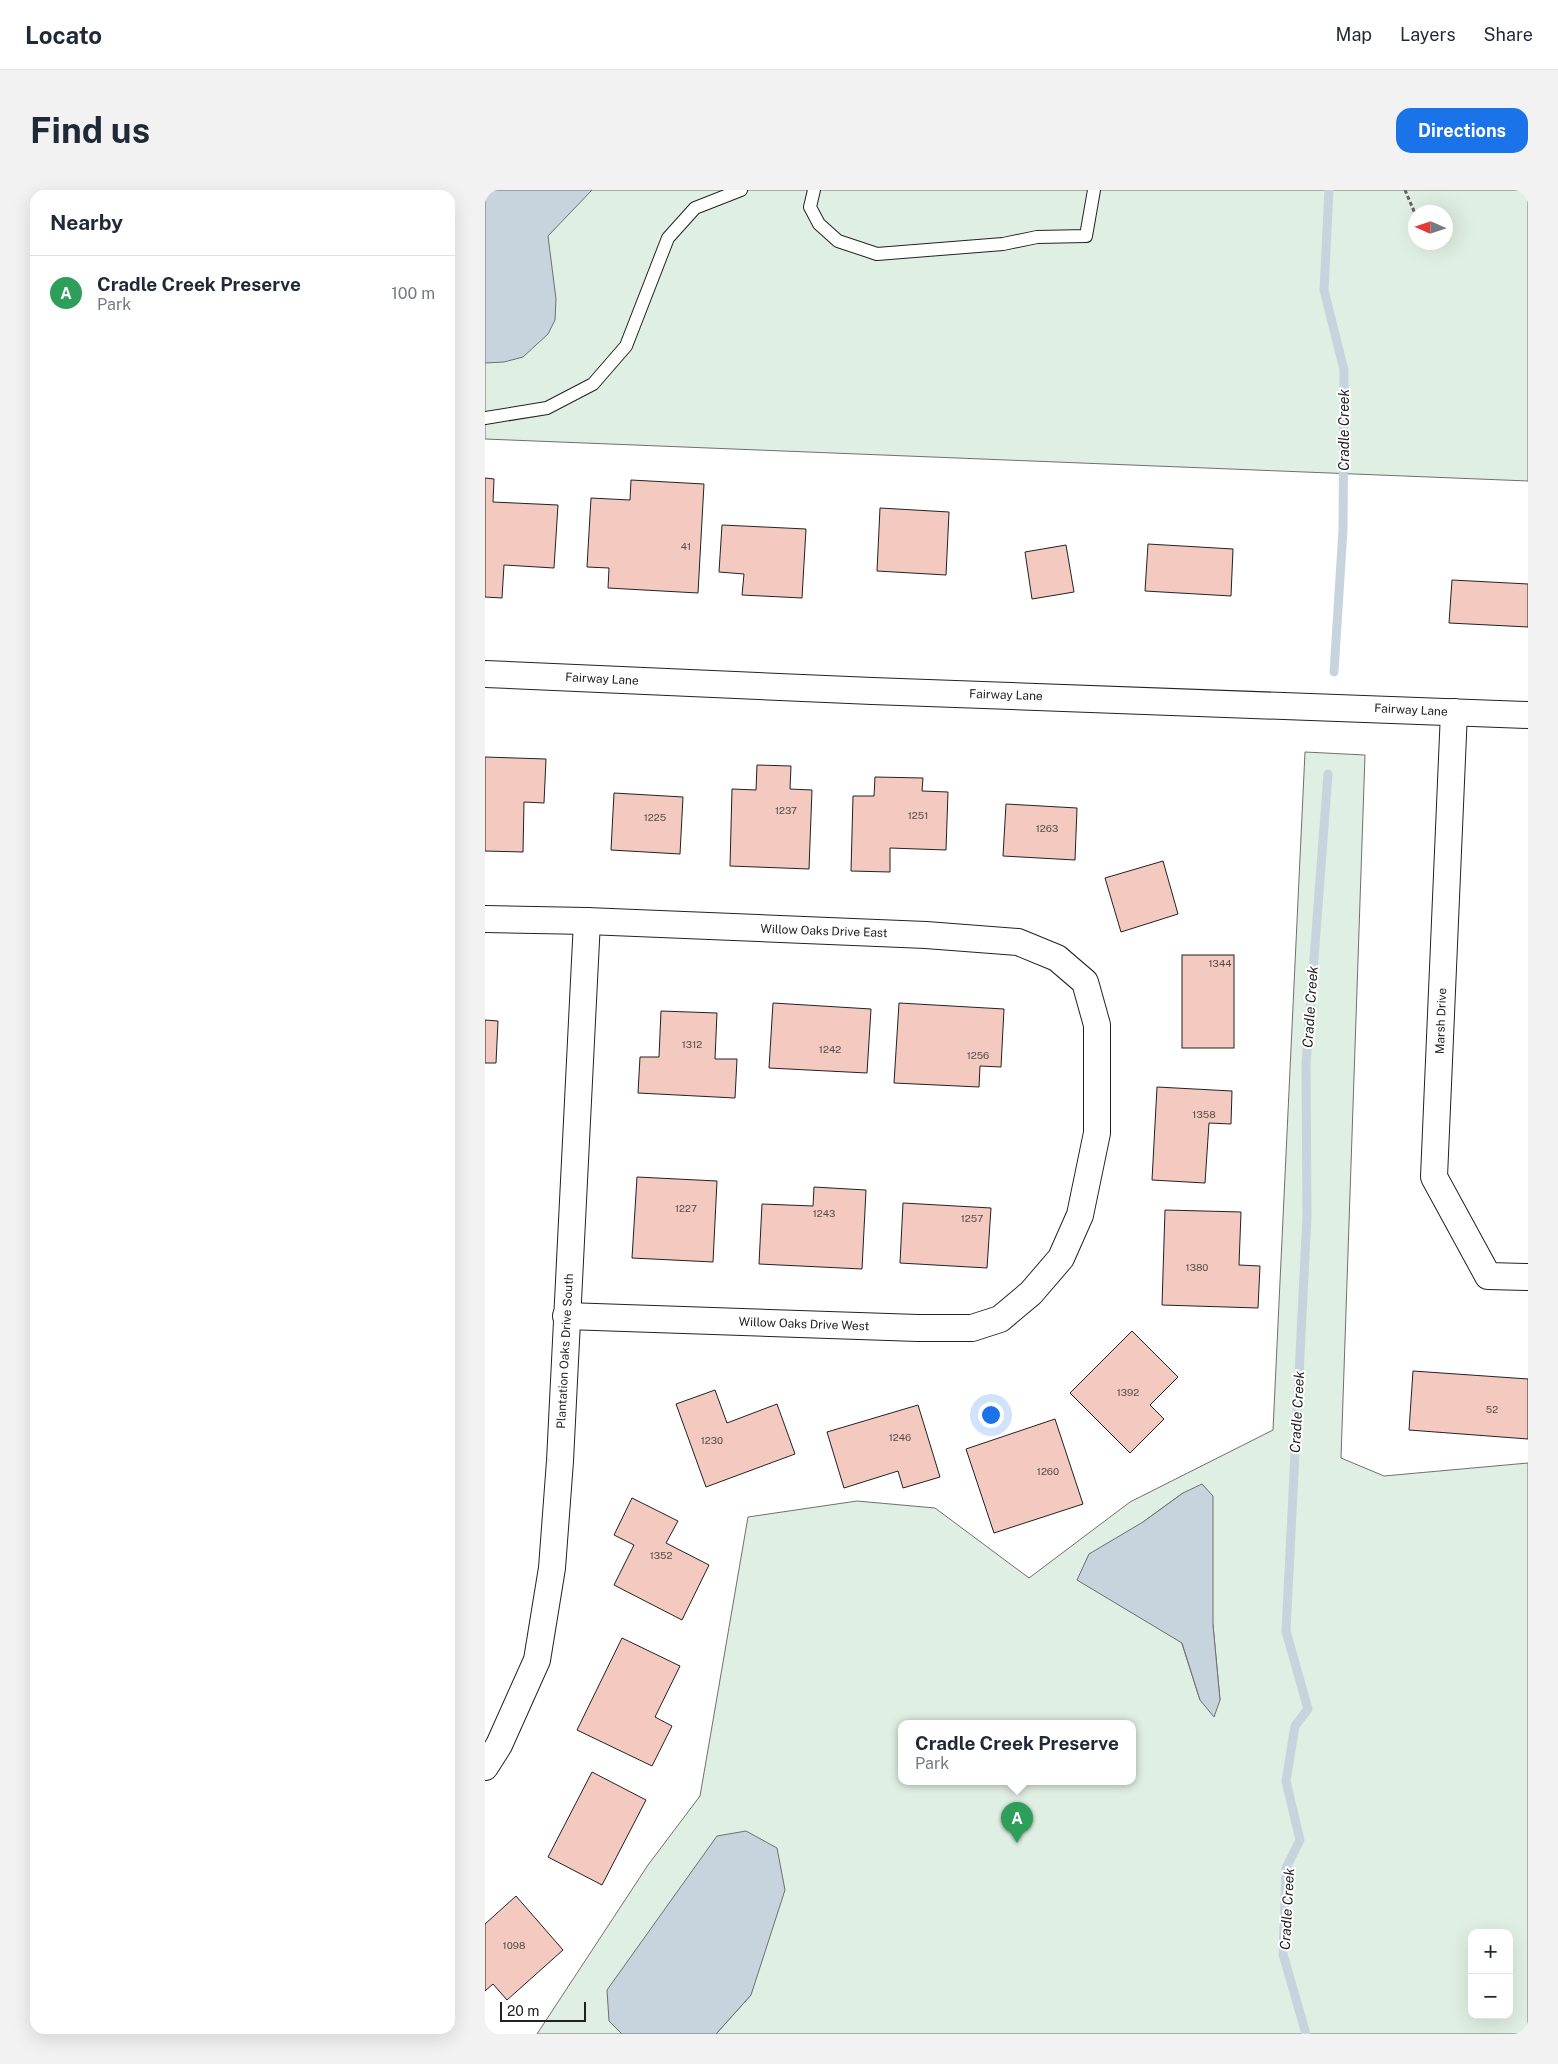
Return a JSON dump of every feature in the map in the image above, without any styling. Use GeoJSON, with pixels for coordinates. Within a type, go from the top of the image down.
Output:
{"type":"FeatureCollection","features":[{"type":"Feature","properties":{"kind":"street","name":"Fairway Lane"},"geometry":{"type":"LineString","coordinates":[[485,674],[872,691],[1528,715]]}},
{"type":"Feature","properties":{"kind":"street","name":"Marsh Drive"},"geometry":{"type":"LineString","coordinates":[[1454,712],[1434,1177],[1488,1276],[1528,1277]]}},
{"type":"Feature","properties":{"kind":"street","name":"Willow Oaks Drive East"},"geometry":{"type":"LineString","coordinates":[[485,919],[587,921],[926,935],[1000,940],[1019,942],[1057,958],[1085,982],[1097,1024],[1097,1133],[1081,1215],[1061,1258],[1031,1293]]}},
{"type":"Feature","properties":{"kind":"street","name":"Plantation Oaks Drive South"},"geometry":{"type":"LineString","coordinates":[[485,1767],[499,1745],[537,1660],[552,1568],[560,1461],[587,921]]}},
{"type":"Feature","properties":{"kind":"street","name":"Willow Oaks Drive West"},"geometry":{"type":"LineString","coordinates":[[567,1316],[918,1328],[972,1328],[1000,1319],[1031,1293]]}},
{"type":"Feature","properties":{"kind":"lane"},"geometry":{"type":"LineString","coordinates":[[485,418],[547,408],[593,384],[626,346],[667,238],[695,208],[741,190]]}},
{"type":"Feature","properties":{"kind":"lane"},"geometry":{"type":"LineString","coordinates":[[814,190],[810,207],[819,224],[838,241],[877,254],[1003,244],[1037,237],[1086,236],[1094,190]]}},
{"type":"Feature","properties":{"kind":"path"},"geometry":{"type":"LineString","coordinates":[[1405,190],[1411,205]]}},
{"type":"Feature","properties":{"kind":"green space"},"geometry":{"type":"Polygon","coordinates":[[[485,190],[1528,190],[1528,481],[485,439],[485,190]]]}},
{"type":"Feature","properties":{"kind":"green space"},"geometry":{"type":"Polygon","coordinates":[[[1305,752],[1365,755],[1341,1458],[1384,1476],[1528,1463],[1528,2034],[716,2034],[751,1995],[609,2021],[622,2034],[537,2034],[648,1865],[700,1796],[748,1517],[857,1501],[935,1508],[1029,1578],[1130,1502],[1273,1430],[1305,752]],[[1183,1493],[1143,1522],[1200,1700],[1220,1700],[1213,1625],[1183,1493]]]}},
{"type":"Feature","properties":{"kind":"shaded area"},"geometry":{"type":"Polygon","coordinates":[[[485,190],[592,190],[548,236],[556,299],[555,320],[548,334],[523,357],[504,362],[485,363],[485,190]]]}},
{"type":"Feature","properties":{"kind":"shaded area"},"geometry":{"type":"Polygon","coordinates":[[[1202,1484],[1213,1496],[1213,1625],[1220,1700],[1214,1717],[1200,1700],[1182,1643],[1077,1580],[1089,1554],[1143,1522],[1183,1493],[1202,1484]]]}},
{"type":"Feature","properties":{"kind":"shaded area"},"geometry":{"type":"Polygon","coordinates":[[[746,1831],[777,1848],[785,1890],[751,1995],[716,2034],[622,2034],[609,2021],[607,1990],[717,1836],[746,1831]]]}},
{"type":"Feature","properties":{"kind":"building"},"geometry":{"type":"Polygon","coordinates":[[[485,478],[494,479],[493,502],[558,505],[554,568],[504,565],[502,598],[485,597],[485,478]]]}},
{"type":"Feature","properties":{"kind":"building"},"geometry":{"type":"Polygon","coordinates":[[[631,480],[704,484],[698,593],[608,588],[609,568],[587,567],[591,498],[630,500],[631,480]]]}},
{"type":"Feature","properties":{"kind":"building"},"geometry":{"type":"Polygon","coordinates":[[[880,508],[949,512],[946,575],[877,571],[880,508]]]}},
{"type":"Feature","properties":{"kind":"building"},"geometry":{"type":"Polygon","coordinates":[[[722,525],[806,529],[802,598],[742,595],[744,574],[719,572],[722,525]]]}},
{"type":"Feature","properties":{"kind":"building"},"geometry":{"type":"Polygon","coordinates":[[[1148,544],[1233,549],[1231,596],[1145,591],[1148,544]]]}},
{"type":"Feature","properties":{"kind":"building"},"geometry":{"type":"Polygon","coordinates":[[[1066,545],[1074,592],[1032,599],[1025,552],[1066,545]]]}},
{"type":"Feature","properties":{"kind":"building"},"geometry":{"type":"Polygon","coordinates":[[[1452,580],[1528,584],[1528,627],[1449,623],[1452,580]]]}},
{"type":"Feature","properties":{"kind":"building"},"geometry":{"type":"Polygon","coordinates":[[[485,757],[546,759],[544,803],[524,802],[523,852],[485,851],[485,757]]]}},
{"type":"Feature","properties":{"kind":"building"},"geometry":{"type":"Polygon","coordinates":[[[757,765],[791,766],[790,789],[812,790],[809,869],[730,866],[732,789],[756,790],[757,765]]]}},
{"type":"Feature","properties":{"kind":"building"},"geometry":{"type":"Polygon","coordinates":[[[875,777],[923,778],[922,791],[948,792],[946,850],[890,848],[890,872],[851,871],[853,796],[874,796],[875,777]]]}},
{"type":"Feature","properties":{"kind":"building"},"geometry":{"type":"Polygon","coordinates":[[[614,793],[683,797],[680,854],[611,850],[614,793]]]}},
{"type":"Feature","properties":{"kind":"building"},"geometry":{"type":"Polygon","coordinates":[[[1006,804],[1077,808],[1075,860],[1003,856],[1006,804]]]}},
{"type":"Feature","properties":{"kind":"building"},"geometry":{"type":"Polygon","coordinates":[[[1163,861],[1178,914],[1121,932],[1105,878],[1163,861]]]}},
{"type":"Feature","properties":{"kind":"building"},"geometry":{"type":"Polygon","coordinates":[[[1182,955],[1234,955],[1234,1048],[1182,1048],[1182,955]]]}},
{"type":"Feature","properties":{"kind":"building"},"geometry":{"type":"Polygon","coordinates":[[[773,1003],[871,1009],[867,1073],[769,1068],[773,1003]]]}},
{"type":"Feature","properties":{"kind":"building"},"geometry":{"type":"Polygon","coordinates":[[[899,1003],[1004,1009],[1001,1067],[980,1066],[979,1087],[894,1083],[899,1003]]]}},
{"type":"Feature","properties":{"kind":"building"},"geometry":{"type":"Polygon","coordinates":[[[661,1011],[717,1013],[715,1059],[737,1059],[735,1098],[638,1093],[640,1057],[659,1057],[661,1011]]]}},
{"type":"Feature","properties":{"kind":"building"},"geometry":{"type":"Polygon","coordinates":[[[485,1020],[498,1021],[496,1063],[485,1063],[485,1020]]]}},
{"type":"Feature","properties":{"kind":"building"},"geometry":{"type":"Polygon","coordinates":[[[1157,1087],[1232,1091],[1231,1124],[1209,1123],[1205,1183],[1152,1180],[1157,1087]]]}},
{"type":"Feature","properties":{"kind":"building"},"geometry":{"type":"Polygon","coordinates":[[[637,1177],[717,1181],[713,1262],[632,1258],[637,1177]]]}},
{"type":"Feature","properties":{"kind":"building"},"geometry":{"type":"Polygon","coordinates":[[[814,1187],[866,1190],[862,1269],[759,1264],[762,1204],[813,1206],[814,1187]]]}},
{"type":"Feature","properties":{"kind":"building"},"geometry":{"type":"Polygon","coordinates":[[[903,1203],[991,1208],[987,1268],[900,1263],[903,1203]]]}},
{"type":"Feature","properties":{"kind":"building"},"geometry":{"type":"Polygon","coordinates":[[[1165,1210],[1241,1212],[1239,1265],[1260,1266],[1258,1308],[1162,1305],[1165,1210]]]}},
{"type":"Feature","properties":{"kind":"building"},"geometry":{"type":"Polygon","coordinates":[[[1132,1331],[1178,1377],[1150,1405],[1164,1419],[1130,1453],[1070,1393],[1132,1331]]]}},
{"type":"Feature","properties":{"kind":"building"},"geometry":{"type":"Polygon","coordinates":[[[1413,1371],[1528,1379],[1528,1439],[1409,1430],[1413,1371]]]}},
{"type":"Feature","properties":{"kind":"building"},"geometry":{"type":"Polygon","coordinates":[[[715,1390],[727,1423],[777,1404],[795,1454],[706,1487],[676,1404],[715,1390]]]}},
{"type":"Feature","properties":{"kind":"building"},"geometry":{"type":"Polygon","coordinates":[[[918,1405],[940,1477],[903,1488],[898,1471],[844,1488],[827,1432],[918,1405]]]}},
{"type":"Feature","properties":{"kind":"building"},"geometry":{"type":"Polygon","coordinates":[[[1055,1419],[1083,1504],[994,1533],[966,1449],[1055,1419]]]}},
{"type":"Feature","properties":{"kind":"building"},"geometry":{"type":"Polygon","coordinates":[[[632,1498],[678,1521],[666,1543],[709,1565],[682,1620],[614,1585],[634,1545],[614,1535],[632,1498]]]}},
{"type":"Feature","properties":{"kind":"building"},"geometry":{"type":"Polygon","coordinates":[[[622,1638],[680,1666],[655,1717],[672,1726],[652,1766],[577,1730],[622,1638]]]}},
{"type":"Feature","properties":{"kind":"building"},"geometry":{"type":"Polygon","coordinates":[[[592,1772],[646,1800],[602,1885],[548,1857],[592,1772]]]}},
{"type":"Feature","properties":{"kind":"building"},"geometry":{"type":"Polygon","coordinates":[[[516,1896],[563,1950],[507,2000],[493,1984],[485,1991],[485,1924],[516,1896]]]}},
{"type":"Feature","properties":{"kind":"waterway","name":"Cradle Creek"},"geometry":{"type":"LineString","coordinates":[[1329,190],[1324,290],[1344,370],[1343,530],[1334,672]]}},
{"type":"Feature","properties":{"kind":"waterway","name":"Cradle Creek"},"geometry":{"type":"LineString","coordinates":[[1306,2034],[1283,1954],[1286,1868],[1300,1840],[1286,1781],[1295,1726],[1308,1709],[1286,1631],[1307,1216],[1306,1064],[1328,774]]}},
{"type":"Feature","properties":{"kind":"place","name":"Cradle Creek Preserve"},"geometry":{"type":"Point","coordinates":[1017,1843]}}]}
